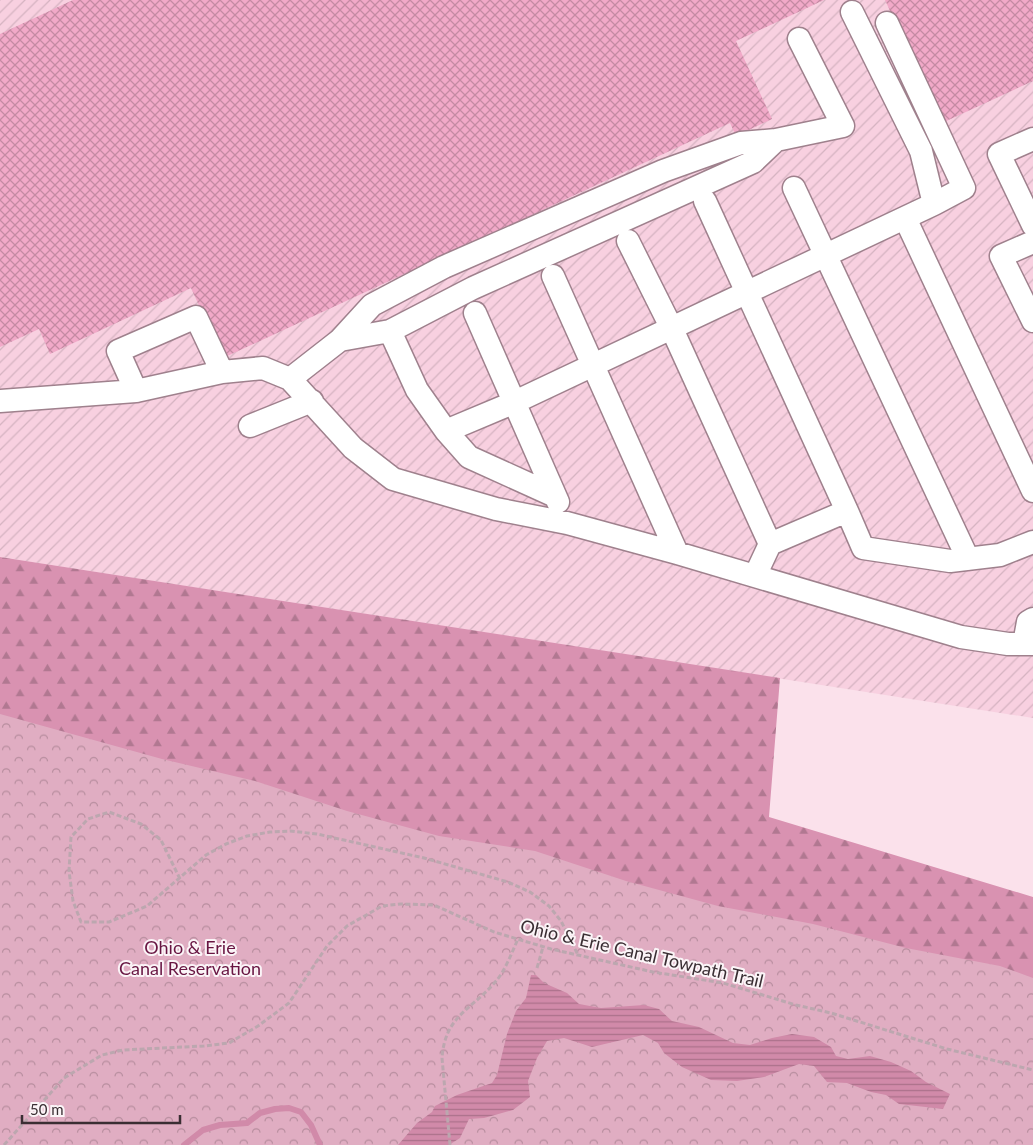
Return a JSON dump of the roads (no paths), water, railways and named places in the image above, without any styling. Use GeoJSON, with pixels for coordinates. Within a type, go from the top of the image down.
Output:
{"type":"FeatureCollection","features":[{"type":"Feature","properties":{"kind":"lane"},"geometry":{"type":"LineString","coordinates":[[852,12],[921,151],[934,204]]}},
{"type":"Feature","properties":{"kind":"lane"},"geometry":{"type":"LineString","coordinates":[[446,431],[515,402],[672,330],[964,188],[887,23]]}},
{"type":"Feature","properties":{"kind":"lane"},"geometry":{"type":"LineString","coordinates":[[290,379],[340,340],[372,305],[444,267],[663,171],[741,143],[776,140],[843,126],[799,39]]}},
{"type":"Feature","properties":{"kind":"lane"},"geometry":{"type":"LineString","coordinates":[[1033,139],[999,154],[1033,225]]}},
{"type":"Feature","properties":{"kind":"lane"},"geometry":{"type":"LineString","coordinates":[[340,340],[390,331],[474,288],[753,162],[776,140]]}},
{"type":"Feature","properties":{"kind":"lane"},"geometry":{"type":"LineString","coordinates":[[794,188],[968,559]]}},
{"type":"Feature","properties":{"kind":"lane"},"geometry":{"type":"LineString","coordinates":[[705,201],[848,511],[862,548],[950,561],[1000,554],[1033,542]]}},
{"type":"Feature","properties":{"kind":"lane"},"geometry":{"type":"LineString","coordinates":[[905,218],[1033,491]]}},
{"type":"Feature","properties":{"kind":"lane"},"geometry":{"type":"LineString","coordinates":[[628,241],[672,330],[770,544]]}},
{"type":"Feature","properties":{"kind":"lane"},"geometry":{"type":"LineString","coordinates":[[1033,242],[1001,256],[1033,321]]}},
{"type":"Feature","properties":{"kind":"lane"},"geometry":{"type":"LineString","coordinates":[[552,276],[677,553]]}},
{"type":"Feature","properties":{"kind":"lane"},"geometry":{"type":"LineString","coordinates":[[475,312],[567,524]]}},
{"type":"Feature","properties":{"kind":"lane"},"geometry":{"type":"LineString","coordinates":[[136,391],[118,351],[196,317],[222,372]]}},
{"type":"Feature","properties":{"kind":"lane"},"geometry":{"type":"LineString","coordinates":[[390,331],[417,390],[446,431],[469,457],[555,496]]}},
{"type":"Feature","properties":{"kind":"lane"},"geometry":{"type":"LineString","coordinates":[[0,401],[136,391],[222,372],[262,368],[290,379],[353,448],[393,479],[496,509],[567,524],[677,553],[961,637],[1008,644],[1028,644],[1028,622],[1033,619]]}},
{"type":"Feature","properties":{"kind":"lane"},"geometry":{"type":"LineString","coordinates":[[250,426],[312,401]]}},
{"type":"Feature","properties":{"kind":"lane"},"geometry":{"type":"LineString","coordinates":[[755,576],[770,544],[848,511]]}},
{"type":"Feature","properties":{"kind":"waterway"},"geometry":{"type":"LineString","coordinates":[[184,1145],[203,1130],[220,1125],[247,1123],[260,1113],[289,1108],[301,1112],[311,1125],[320,1145]]}},
{"type":"Feature","properties":{"kind":"park label","name":"Ohio & Erie Canal Reservation"},"geometry":{"type":"Point","coordinates":[190,958]}}]}
